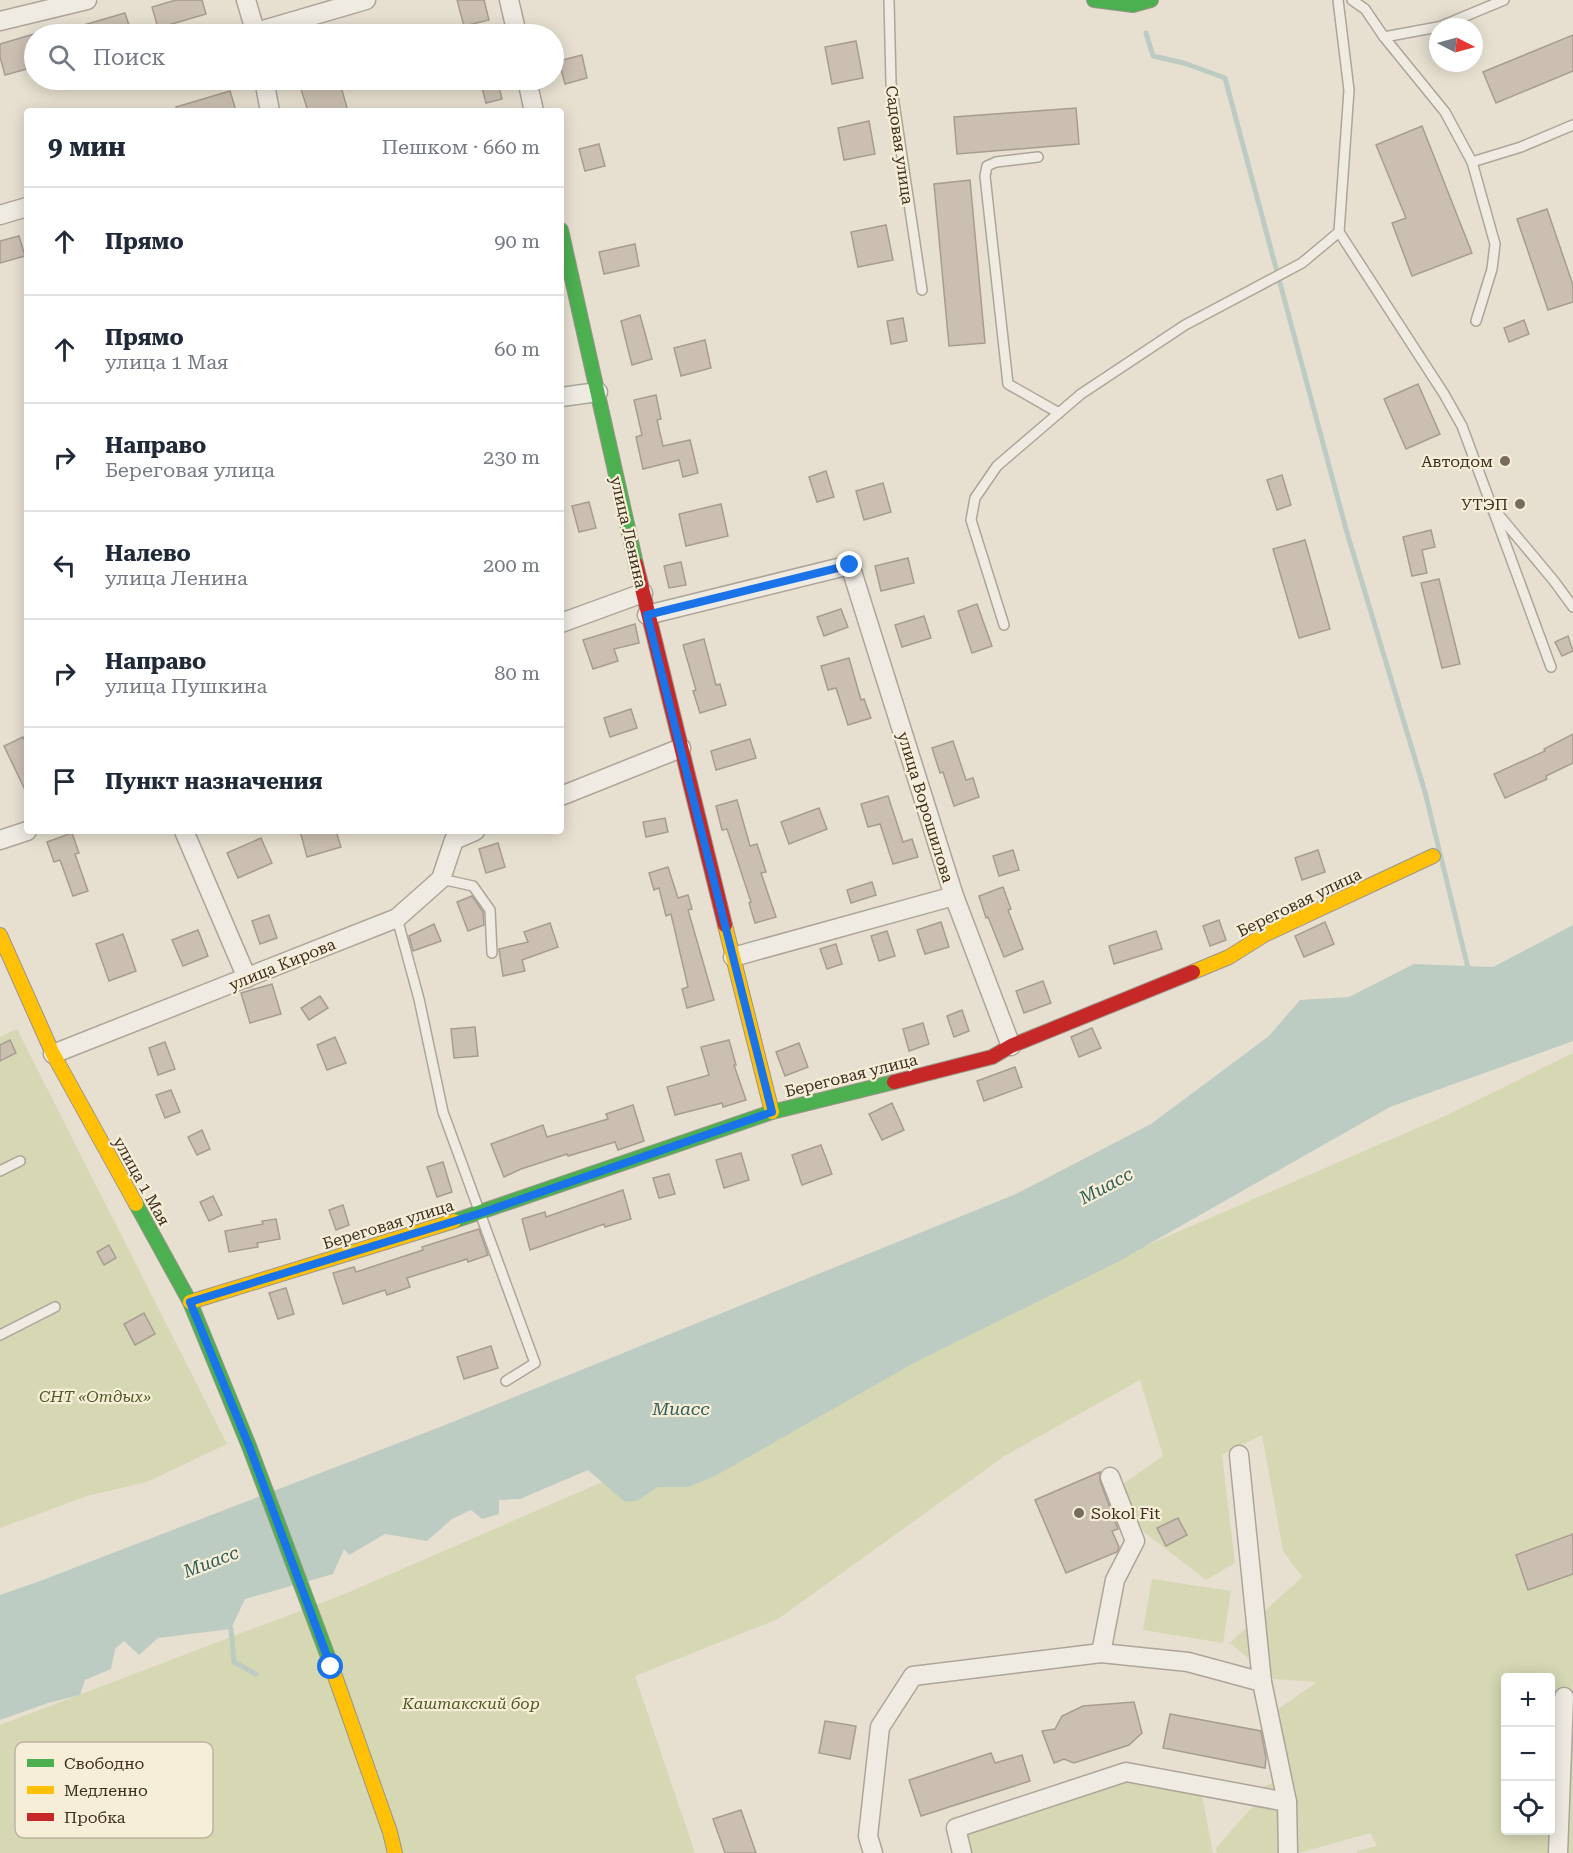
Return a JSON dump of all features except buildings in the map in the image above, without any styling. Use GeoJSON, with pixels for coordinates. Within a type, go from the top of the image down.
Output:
{"type":"FeatureCollection","features":[{"type":"Feature","properties":{"kind":"street"},"geometry":{"type":"LineString","coordinates":[[0,21],[87,0]]}},
{"type":"Feature","properties":{"kind":"street"},"geometry":{"type":"LineString","coordinates":[[246,0],[253,24]]}},
{"type":"Feature","properties":{"kind":"street"},"geometry":{"type":"LineString","coordinates":[[286,24],[366,0]]}},
{"type":"Feature","properties":{"kind":"street"},"geometry":{"type":"LineString","coordinates":[[509,0],[515,24]]}},
{"type":"Feature","properties":{"kind":"street"},"geometry":{"type":"LineString","coordinates":[[1094,0],[1133,5],[1151,0]]}},
{"type":"Feature","properties":{"kind":"street"},"geometry":{"type":"LineString","coordinates":[[266,90],[269,108]]}},
{"type":"Feature","properties":{"kind":"street"},"geometry":{"type":"LineString","coordinates":[[529,90],[533,108]]}},
{"type":"Feature","properties":{"kind":"street"},"geometry":{"type":"LineString","coordinates":[[0,215],[24,208]]}},
{"type":"Feature","properties":{"kind":"street","name":"улица Ленина"},"geometry":{"type":"LineString","coordinates":[[564,243],[647,615],[772,1112]]}},
{"type":"Feature","properties":{"kind":"street"},"geometry":{"type":"LineString","coordinates":[[564,397],[598,392]]}},
{"type":"Feature","properties":{"kind":"street","name":"улица Ворошилова"},"geometry":{"type":"LineString","coordinates":[[647,615],[850,565],[954,896],[1011,1046]]}},
{"type":"Feature","properties":{"kind":"street"},"geometry":{"type":"LineString","coordinates":[[564,622],[643,593]]}},
{"type":"Feature","properties":{"kind":"street"},"geometry":{"type":"LineString","coordinates":[[564,795],[681,748]]}},
{"type":"Feature","properties":{"kind":"street"},"geometry":{"type":"LineString","coordinates":[[0,840],[24,832]]}},
{"type":"Feature","properties":{"kind":"street"},"geometry":{"type":"LineString","coordinates":[[185,834],[247,978]]}},
{"type":"Feature","properties":{"kind":"street"},"geometry":{"type":"LineString","coordinates":[[441,879],[454,840],[468,834]]}},
{"type":"Feature","properties":{"kind":"street","name":"Береговая улица"},"geometry":{"type":"LineString","coordinates":[[190,1302],[481,1213],[772,1112],[992,1057],[1011,1046],[1229,957],[1264,934],[1433,856]]}},
{"type":"Feature","properties":{"kind":"street","name":"улица Кирова"},"geometry":{"type":"LineString","coordinates":[[53,1054],[397,918],[441,879]]}},
{"type":"Feature","properties":{"kind":"street"},"geometry":{"type":"LineString","coordinates":[[733,957],[954,896]]}},
{"type":"Feature","properties":{"kind":"street","name":"улица 1 Мая"},"geometry":{"type":"LineString","coordinates":[[0,935],[53,1054],[190,1302],[249,1446],[331,1667],[390,1832],[395,1853]]}},
{"type":"Feature","properties":{"kind":"street"},"geometry":{"type":"LineString","coordinates":[[1239,1455],[1262,1682],[1287,1802],[1288,1853]]}},
{"type":"Feature","properties":{"kind":"street"},"geometry":{"type":"LineString","coordinates":[[1101,1653],[1115,1580],[1135,1541],[1110,1477]]}},
{"type":"Feature","properties":{"kind":"street"},"geometry":{"type":"LineString","coordinates":[[873,1853],[868,1836],[880,1727],[913,1676],[1101,1653],[1188,1662],[1262,1682]]}},
{"type":"Feature","properties":{"kind":"street"},"geometry":{"type":"LineString","coordinates":[[1558,1853],[1564,1698]]}},
{"type":"Feature","properties":{"kind":"street"},"geometry":{"type":"LineString","coordinates":[[962,1853],[956,1828],[1126,1772],[1287,1802]]}},
{"type":"Feature","properties":{"kind":"lane","name":"Садовая улица"},"geometry":{"type":"LineString","coordinates":[[889,0],[891,82],[922,290]]}},
{"type":"Feature","properties":{"kind":"lane"},"geometry":{"type":"LineString","coordinates":[[1338,0],[1349,90],[1339,232],[1444,394],[1462,426],[1551,667]]}},
{"type":"Feature","properties":{"kind":"lane"},"geometry":{"type":"LineString","coordinates":[[1352,0],[1365,9],[1384,37],[1445,112],[1472,162],[1495,244],[1492,269],[1476,321]]}},
{"type":"Feature","properties":{"kind":"lane"},"geometry":{"type":"LineString","coordinates":[[1460,18],[1504,0]]}},
{"type":"Feature","properties":{"kind":"lane"},"geometry":{"type":"LineString","coordinates":[[1384,37],[1429,29]]}},
{"type":"Feature","properties":{"kind":"lane"},"geometry":{"type":"LineString","coordinates":[[1472,162],[1521,147],[1573,125]]}},
{"type":"Feature","properties":{"kind":"lane"},"geometry":{"type":"LineString","coordinates":[[1038,157],[996,162],[987,166],[985,176],[1008,384],[1059,413]]}},
{"type":"Feature","properties":{"kind":"lane"},"geometry":{"type":"LineString","coordinates":[[1004,625],[971,520],[975,498],[997,466],[1081,394],[1185,325],[1302,263],[1339,232]]}},
{"type":"Feature","properties":{"kind":"lane"},"geometry":{"type":"LineString","coordinates":[[1492,508],[1573,607]]}},
{"type":"Feature","properties":{"kind":"lane"},"geometry":{"type":"LineString","coordinates":[[441,879],[473,886],[490,910],[492,953]]}},
{"type":"Feature","properties":{"kind":"lane"},"geometry":{"type":"LineString","coordinates":[[397,918],[419,999],[443,1112],[535,1364],[506,1381]]}},
{"type":"Feature","properties":{"kind":"lane"},"geometry":{"type":"LineString","coordinates":[[0,1172],[20,1161]]}},
{"type":"Feature","properties":{"kind":"lane"},"geometry":{"type":"LineString","coordinates":[[0,1335],[55,1307]]}},
{"type":"Feature","properties":{"kind":"green space","name":"СНТ «Отдых»"},"geometry":{"type":"Polygon","coordinates":[[[17,1029],[227,1444],[147,1482],[87,1496],[0,1528],[0,1037],[17,1029]]]}},
{"type":"Feature","properties":{"kind":"green space","name":"Каштакский бор"},"geometry":{"type":"Polygon","coordinates":[[[1573,1053],[1573,1853],[1357,1853],[1357,1851],[1377,1846],[1370,1833],[1299,1853],[1217,1853],[1216,1848],[1252,1807],[1256,1791],[1291,1773],[1277,1710],[1317,1682],[1274,1679],[1230,1643],[1302,1577],[1283,1551],[1262,1435],[1222,1455],[1235,1563],[1206,1580],[1144,1532],[1120,1486],[1163,1456],[1140,1380],[1006,1455],[778,1619],[635,1676],[695,1853],[0,1853],[0,1725],[347,1593],[1447,1115],[1573,1053]]]}},
{"type":"Feature","properties":{"kind":"green space"},"geometry":{"type":"Polygon","coordinates":[[[1152,1579],[1231,1591],[1223,1643],[1143,1630],[1152,1579]]]}},
{"type":"Feature","properties":{"kind":"green space"},"geometry":{"type":"Polygon","coordinates":[[[1126,1777],[1201,1791],[1213,1853],[968,1853],[962,1830],[1126,1777]]]}},
{"type":"Feature","properties":{"kind":"water","name":"Миасс"},"geometry":{"type":"Polygon","coordinates":[[[1573,925],[1573,1041],[1390,1107],[1121,1260],[912,1364],[715,1476],[688,1487],[657,1487],[639,1500],[625,1502],[588,1470],[520,1499],[499,1500],[499,1514],[482,1519],[471,1510],[452,1519],[427,1541],[385,1534],[349,1555],[344,1549],[333,1574],[245,1599],[231,1629],[158,1638],[139,1655],[124,1641],[115,1649],[111,1669],[85,1680],[80,1695],[48,1703],[0,1720],[0,1595],[440,1427],[1016,1194],[1151,1124],[1269,1036],[1300,1000],[1349,997],[1414,964],[1493,967],[1573,925]]]}},
{"type":"Feature","properties":{"kind":"waterway"},"geometry":{"type":"LineString","coordinates":[[1146,33],[1153,56],[1184,63],[1225,78],[1346,529],[1425,792],[1469,972]]}},
{"type":"Feature","properties":{"kind":"waterway"},"geometry":{"type":"LineString","coordinates":[[231,1629],[234,1662],[256,1674]]}},
{"type":"Feature","properties":{"kind":"traffic: fast"},"geometry":{"type":"LineString","coordinates":[[1094,0],[1133,5],[1151,0]]}},
{"type":"Feature","properties":{"kind":"traffic: fast"},"geometry":{"type":"LineString","coordinates":[[564,243],[636,564]]}},
{"type":"Feature","properties":{"kind":"traffic: fast"},"geometry":{"type":"LineString","coordinates":[[454,1221],[772,1112],[894,1082]]}},
{"type":"Feature","properties":{"kind":"traffic: fast"},"geometry":{"type":"LineString","coordinates":[[136,1204],[190,1302],[249,1446],[330,1662]]}},
{"type":"Feature","properties":{"kind":"traffic: slow"},"geometry":{"type":"LineString","coordinates":[[1193,972],[1229,957],[1264,935],[1433,856]]}},
{"type":"Feature","properties":{"kind":"traffic: slow"},"geometry":{"type":"LineString","coordinates":[[725,925],[772,1112]]}},
{"type":"Feature","properties":{"kind":"traffic: slow"},"geometry":{"type":"LineString","coordinates":[[0,935],[53,1054],[136,1204]]}},
{"type":"Feature","properties":{"kind":"traffic: slow"},"geometry":{"type":"LineString","coordinates":[[190,1302],[454,1221]]}},
{"type":"Feature","properties":{"kind":"traffic: slow"},"geometry":{"type":"LineString","coordinates":[[330,1662],[390,1832],[395,1853]]}},
{"type":"Feature","properties":{"kind":"traffic: jam"},"geometry":{"type":"LineString","coordinates":[[636,564],[725,925]]}},
{"type":"Feature","properties":{"kind":"traffic: jam"},"geometry":{"type":"LineString","coordinates":[[894,1082],[992,1057],[1011,1046],[1193,972]]}},
{"type":"Feature","properties":{"kind":"place","name":"Автодом"},"geometry":{"type":"Point","coordinates":[1505,461]}},
{"type":"Feature","properties":{"kind":"place","name":"УТЭП"},"geometry":{"type":"Point","coordinates":[1520,504]}},
{"type":"Feature","properties":{"kind":"place","name":"Sokol Fit"},"geometry":{"type":"Point","coordinates":[1079,1513]}},
{"type":"Feature","properties":{"kind":"route"},"geometry":{"type":"LineString","coordinates":[[331,1667],[249,1446],[190,1302],[481,1213],[772,1112],[647,615],[850,565]]}}]}
